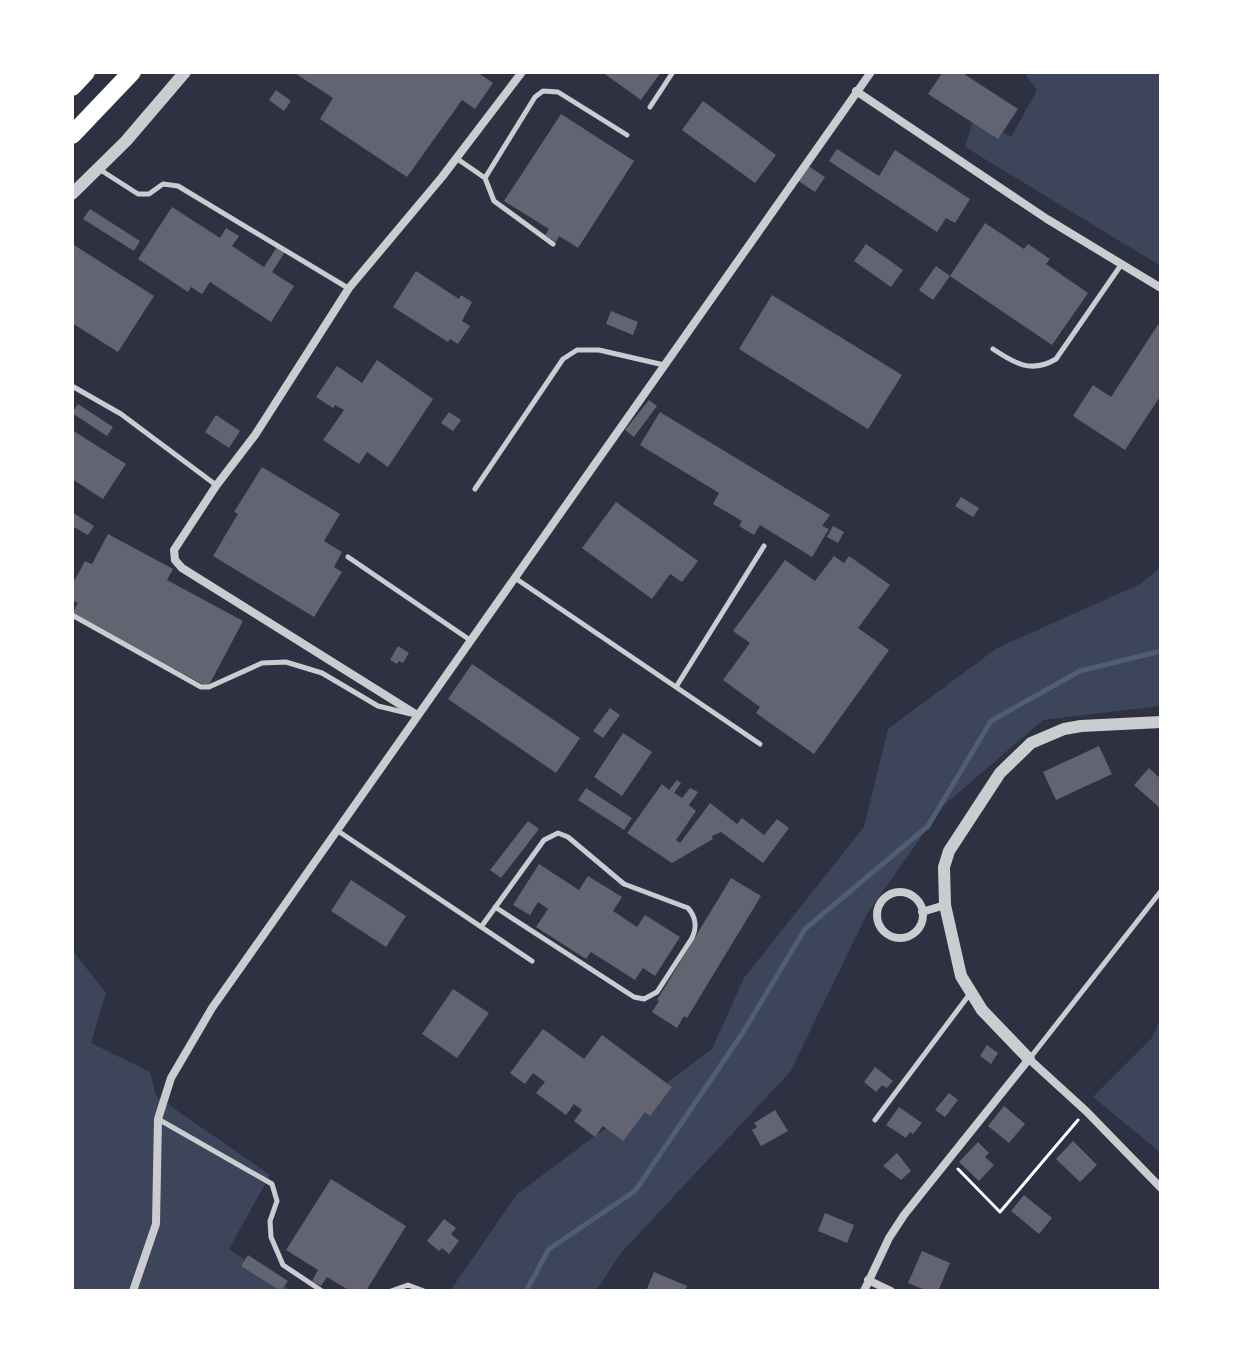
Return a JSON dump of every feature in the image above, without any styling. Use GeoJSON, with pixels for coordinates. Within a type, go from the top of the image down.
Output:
{"type":"FeatureCollection","features":[{"type":"Feature","properties":{"kind":"highway"},"geometry":{"type":"LineString","coordinates":[[72,87],[86,72]]}},
{"type":"Feature","properties":{"kind":"highway"},"geometry":{"type":"LineString","coordinates":[[72,135],[132,72]]}},
{"type":"Feature","properties":{"kind":"street"},"geometry":{"type":"LineString","coordinates":[[72,194],[99,169],[185,72]]}},
{"type":"Feature","properties":{"kind":"street"},"geometry":{"type":"LineString","coordinates":[[417,715],[178,564],[174,555],[176,545],[255,435],[349,288],[522,72]]}},
{"type":"Feature","properties":{"kind":"street"},"geometry":{"type":"LineString","coordinates":[[133,1291],[156,1224],[158,1119],[171,1078],[212,1008],[871,72]]}},
{"type":"Feature","properties":{"kind":"street"},"geometry":{"type":"LineString","coordinates":[[856,91],[1047,219],[1161,288]]}},
{"type":"Feature","properties":{"kind":"street"},"geometry":{"type":"LineString","coordinates":[[1161,722],[1081,726],[1049,734],[1031,743],[1000,773],[949,851],[944,867],[945,905],[961,976],[970,994],[1029,1059],[1086,1111],[1161,1188]]}},
{"type":"Feature","properties":{"kind":"street"},"geometry":{"type":"LineString","coordinates":[[901,892],[916,898],[922,912],[920,926],[903,937],[889,935],[877,917],[881,902],[901,892]]}},
{"type":"Feature","properties":{"kind":"street"},"geometry":{"type":"LineString","coordinates":[[922,912],[945,905]]}},
{"type":"Feature","properties":{"kind":"street"},"geometry":{"type":"LineString","coordinates":[[864,1291],[895,1226],[1029,1059]]}},
{"type":"Feature","properties":{"kind":"street"},"geometry":{"type":"LineString","coordinates":[[868,1280],[891,1291]]}},
{"type":"Feature","properties":{"kind":"lane"},"geometry":{"type":"LineString","coordinates":[[650,107],[673,72]]}},
{"type":"Feature","properties":{"kind":"lane"},"geometry":{"type":"LineString","coordinates":[[485,178],[535,97],[543,91],[558,92],[627,135]]}},
{"type":"Feature","properties":{"kind":"lane"},"geometry":{"type":"LineString","coordinates":[[456,158],[485,178],[494,201],[553,244]]}},
{"type":"Feature","properties":{"kind":"lane"},"geometry":{"type":"LineString","coordinates":[[99,169],[138,194],[149,194],[163,184],[178,186],[349,288]]}},
{"type":"Feature","properties":{"kind":"lane"},"geometry":{"type":"LineString","coordinates":[[993,349],[1012,362],[1029,368],[1056,359],[1122,264]]}},
{"type":"Feature","properties":{"kind":"lane"},"geometry":{"type":"LineString","coordinates":[[475,489],[563,359],[577,350],[599,350],[665,366]]}},
{"type":"Feature","properties":{"kind":"lane"},"geometry":{"type":"LineString","coordinates":[[72,386],[121,414],[216,486]]}},
{"type":"Feature","properties":{"kind":"lane"},"geometry":{"type":"LineString","coordinates":[[676,687],[764,546]]}},
{"type":"Feature","properties":{"kind":"lane"},"geometry":{"type":"LineString","coordinates":[[348,557],[470,640]]}},
{"type":"Feature","properties":{"kind":"lane"},"geometry":{"type":"LineString","coordinates":[[514,577],[760,744]]}},
{"type":"Feature","properties":{"kind":"lane"},"geometry":{"type":"LineString","coordinates":[[72,615],[201,687],[209,687],[262,663],[286,662],[322,673],[378,706],[417,715]]}},
{"type":"Feature","properties":{"kind":"lane"},"geometry":{"type":"LineString","coordinates":[[338,831],[532,961]]}},
{"type":"Feature","properties":{"kind":"lane"},"geometry":{"type":"LineString","coordinates":[[481,927],[495,907],[544,840],[558,833],[568,837],[624,884],[688,908],[694,917],[695,929],[657,992],[644,999],[634,997],[495,907]]}},
{"type":"Feature","properties":{"kind":"lane"},"geometry":{"type":"LineString","coordinates":[[1029,1059],[1161,891]]}},
{"type":"Feature","properties":{"kind":"lane"},"geometry":{"type":"LineString","coordinates":[[875,1120],[970,994]]}},
{"type":"Feature","properties":{"kind":"lane"},"geometry":{"type":"LineString","coordinates":[[158,1119],[272,1184],[277,1201],[270,1221],[271,1237],[283,1265],[322,1291]]}},
{"type":"Feature","properties":{"kind":"lane"},"geometry":{"type":"LineString","coordinates":[[391,1291],[408,1285],[424,1291]]}},
{"type":"Feature","properties":{"kind":"path"},"geometry":{"type":"LineString","coordinates":[[948,1159],[1000,1212],[1086,1111]]}},
{"type":"Feature","properties":{"kind":"shaded area"},"geometry":{"type":"Polygon","coordinates":[[[1029,72],[1161,72],[1161,266],[965,147],[975,115],[1011,137],[1037,90],[1026,76],[1029,72]]]}},
{"type":"Feature","properties":{"kind":"shaded area"},"geometry":{"type":"Polygon","coordinates":[[[1161,567],[1161,706],[1043,720],[943,806],[867,914],[790,1072],[620,1254],[596,1291],[450,1291],[517,1194],[712,1049],[744,978],[864,827],[888,729],[997,648],[1140,584],[1161,567]]]}},
{"type":"Feature","properties":{"kind":"shaded area"},"geometry":{"type":"Polygon","coordinates":[[[72,950],[106,993],[91,1043],[150,1072],[156,1096],[270,1175],[229,1249],[292,1291],[72,1291],[72,950]]]}},
{"type":"Feature","properties":{"kind":"shaded area"},"geometry":{"type":"Polygon","coordinates":[[[1161,1016],[1161,1153],[1093,1097],[1153,1037],[1161,1016]]]}},
{"type":"Feature","properties":{"kind":"building"},"geometry":{"type":"Polygon","coordinates":[[[293,72],[477,72],[493,83],[475,109],[462,100],[407,177],[320,119],[333,98],[293,72]]]}},
{"type":"Feature","properties":{"kind":"building"},"geometry":{"type":"Polygon","coordinates":[[[602,72],[661,72],[641,100],[602,72]]]}},
{"type":"Feature","properties":{"kind":"building"},"geometry":{"type":"Polygon","coordinates":[[[943,72],[961,72],[1018,109],[998,139],[928,94],[943,72]]]}},
{"type":"Feature","properties":{"kind":"building"},"geometry":{"type":"Polygon","coordinates":[[[276,90],[291,101],[284,111],[269,100],[276,90]]]}},
{"type":"Feature","properties":{"kind":"building"},"geometry":{"type":"Polygon","coordinates":[[[703,101],[776,155],[755,183],[682,130],[703,101]]]}},
{"type":"Feature","properties":{"kind":"building"},"geometry":{"type":"Polygon","coordinates":[[[561,114],[634,161],[578,248],[559,236],[556,242],[545,235],[549,229],[504,201],[561,114]]]}},
{"type":"Feature","properties":{"kind":"building"},"geometry":{"type":"Polygon","coordinates":[[[837,149],[879,176],[895,150],[970,199],[955,223],[946,218],[937,232],[829,161],[837,149]]]}},
{"type":"Feature","properties":{"kind":"building"},"geometry":{"type":"Polygon","coordinates":[[[807,165],[825,177],[815,192],[797,180],[807,165]]]}},
{"type":"Feature","properties":{"kind":"building"},"geometry":{"type":"Polygon","coordinates":[[[172,207],[220,238],[226,228],[239,236],[232,246],[264,267],[277,247],[285,252],[272,272],[294,286],[271,322],[210,282],[202,294],[191,287],[188,292],[138,259],[172,207]]]}},
{"type":"Feature","properties":{"kind":"building"},"geometry":{"type":"Polygon","coordinates":[[[90,209],[140,241],[134,251],[83,219],[90,209]]]}},
{"type":"Feature","properties":{"kind":"building"},"geometry":{"type":"Polygon","coordinates":[[[985,223],[1024,249],[1028,244],[1050,259],[1046,264],[1088,293],[1052,345],[950,276],[985,223]]]}},
{"type":"Feature","properties":{"kind":"building"},"geometry":{"type":"Polygon","coordinates":[[[866,244],[903,270],[891,287],[854,261],[866,244]]]}},
{"type":"Feature","properties":{"kind":"building"},"geometry":{"type":"Polygon","coordinates":[[[74,245],[154,296],[118,352],[72,323],[74,245]]]}},
{"type":"Feature","properties":{"kind":"building"},"geometry":{"type":"Polygon","coordinates":[[[936,266],[950,276],[933,300],[919,290],[936,266]]]}},
{"type":"Feature","properties":{"kind":"building"},"geometry":{"type":"Polygon","coordinates":[[[416,271],[459,299],[461,295],[472,302],[462,321],[470,326],[458,344],[450,339],[448,342],[393,307],[416,271]]]}},
{"type":"Feature","properties":{"kind":"building"},"geometry":{"type":"Polygon","coordinates":[[[772,295],[902,375],[868,429],[739,349],[772,295]]]}},
{"type":"Feature","properties":{"kind":"building"},"geometry":{"type":"Polygon","coordinates":[[[611,311],[638,322],[633,335],[606,324],[611,311]]]}},
{"type":"Feature","properties":{"kind":"building"},"geometry":{"type":"Polygon","coordinates":[[[1161,320],[1161,395],[1125,450],[1073,416],[1093,385],[1111,397],[1161,320]]]}},
{"type":"Feature","properties":{"kind":"building"},"geometry":{"type":"Polygon","coordinates":[[[377,360],[433,399],[388,467],[367,452],[359,464],[323,440],[344,410],[335,405],[333,408],[316,397],[337,366],[362,383],[377,360]]]}},
{"type":"Feature","properties":{"kind":"building"},"geometry":{"type":"Polygon","coordinates":[[[649,400],[657,406],[634,437],[625,430],[649,400]]]}},
{"type":"Feature","properties":{"kind":"building"},"geometry":{"type":"Polygon","coordinates":[[[78,404],[113,427],[107,436],[72,413],[78,404]]]}},
{"type":"Feature","properties":{"kind":"building"},"geometry":{"type":"Polygon","coordinates":[[[449,412],[461,420],[453,431],[441,423],[449,412]]]}},
{"type":"Feature","properties":{"kind":"building"},"geometry":{"type":"Polygon","coordinates":[[[660,412],[830,515],[822,526],[829,529],[812,557],[760,525],[754,535],[739,526],[742,521],[713,504],[719,493],[640,445],[660,412]]]}},
{"type":"Feature","properties":{"kind":"building"},"geometry":{"type":"Polygon","coordinates":[[[216,415],[240,431],[229,448],[205,432],[216,415]]]}},
{"type":"Feature","properties":{"kind":"building"},"geometry":{"type":"Polygon","coordinates":[[[72,430],[126,464],[103,499],[72,479],[72,430]]]}},
{"type":"Feature","properties":{"kind":"building"},"geometry":{"type":"Polygon","coordinates":[[[262,467],[340,514],[324,541],[342,552],[334,567],[342,572],[314,617],[213,556],[238,514],[234,512],[262,467]]]}},
{"type":"Feature","properties":{"kind":"building"},"geometry":{"type":"Polygon","coordinates":[[[961,497],[979,508],[973,517],[955,506],[961,497]]]}},
{"type":"Feature","properties":{"kind":"building"},"geometry":{"type":"Polygon","coordinates":[[[616,502],[698,561],[682,582],[670,574],[652,599],[582,548],[616,502]]]}},
{"type":"Feature","properties":{"kind":"building"},"geometry":{"type":"Polygon","coordinates":[[[72,512],[94,526],[88,535],[72,526],[72,512]]]}},
{"type":"Feature","properties":{"kind":"building"},"geometry":{"type":"Polygon","coordinates":[[[833,526],[844,532],[838,543],[827,537],[833,526]]]}},
{"type":"Feature","properties":{"kind":"building"},"geometry":{"type":"Polygon","coordinates":[[[108,534],[173,569],[167,580],[243,621],[208,687],[72,614],[78,603],[72,600],[72,585],[85,561],[92,564],[108,534]]]}},
{"type":"Feature","properties":{"kind":"building"},"geometry":{"type":"Polygon","coordinates":[[[834,556],[844,563],[849,556],[890,585],[858,628],[889,650],[814,754],[756,713],[760,707],[723,680],[750,643],[733,631],[785,560],[815,581],[834,556]]]}},
{"type":"Feature","properties":{"kind":"building"},"geometry":{"type":"Polygon","coordinates":[[[398,646],[409,653],[403,663],[399,661],[397,664],[390,660],[398,646]]]}},
{"type":"Feature","properties":{"kind":"building"},"geometry":{"type":"Polygon","coordinates":[[[472,664],[580,738],[556,773],[448,699],[472,664]]]}},
{"type":"Feature","properties":{"kind":"building"},"geometry":{"type":"Polygon","coordinates":[[[610,708],[620,715],[603,738],[593,731],[610,708]]]}},
{"type":"Feature","properties":{"kind":"building"},"geometry":{"type":"Polygon","coordinates":[[[623,733],[652,752],[622,796],[594,777],[623,733]]]}},
{"type":"Feature","properties":{"kind":"building"},"geometry":{"type":"Polygon","coordinates":[[[1099,746],[1112,774],[1056,800],[1043,772],[1099,746]]]}},
{"type":"Feature","properties":{"kind":"building"},"geometry":{"type":"Polygon","coordinates":[[[1149,768],[1161,779],[1161,809],[1134,785],[1149,768]]]}},
{"type":"Feature","properties":{"kind":"building"},"geometry":{"type":"Polygon","coordinates":[[[677,780],[681,783],[674,793],[682,798],[690,788],[698,792],[689,805],[696,811],[676,840],[680,843],[710,803],[737,824],[742,818],[764,835],[777,819],[789,828],[763,863],[721,832],[672,863],[627,833],[662,784],[669,790],[677,780]]]}},
{"type":"Feature","properties":{"kind":"building"},"geometry":{"type":"Polygon","coordinates":[[[586,788],[632,818],[624,830],[578,800],[586,788]]]}},
{"type":"Feature","properties":{"kind":"building"},"geometry":{"type":"Polygon","coordinates":[[[528,821],[539,829],[501,878],[490,870],[528,821]]]}},
{"type":"Feature","properties":{"kind":"building"},"geometry":{"type":"Polygon","coordinates":[[[539,864],[579,890],[588,876],[622,897],[613,911],[637,927],[645,915],[680,937],[655,976],[643,968],[635,980],[591,952],[586,959],[536,927],[548,909],[538,902],[530,915],[513,905],[539,864]]]}},
{"type":"Feature","properties":{"kind":"building"},"geometry":{"type":"Polygon","coordinates":[[[731,878],[761,896],[687,1018],[684,1016],[677,1028],[652,1012],[731,878]]]}},
{"type":"Feature","properties":{"kind":"building"},"geometry":{"type":"Polygon","coordinates":[[[351,880],[406,916],[386,947],[331,911],[351,880]]]}},
{"type":"Feature","properties":{"kind":"building"},"geometry":{"type":"Polygon","coordinates":[[[453,989],[489,1013],[457,1058],[422,1034],[453,989]]]}},
{"type":"Feature","properties":{"kind":"building"},"geometry":{"type":"Polygon","coordinates":[[[543,1029],[584,1059],[602,1035],[672,1087],[650,1116],[645,1112],[623,1141],[603,1126],[595,1137],[574,1121],[582,1110],[574,1104],[566,1115],[536,1093],[545,1082],[533,1073],[525,1084],[510,1073],[543,1029]]]}},
{"type":"Feature","properties":{"kind":"building"},"geometry":{"type":"Polygon","coordinates":[[[987,1045],[998,1053],[991,1064],[980,1056],[987,1045]]]}},
{"type":"Feature","properties":{"kind":"building"},"geometry":{"type":"Polygon","coordinates":[[[875,1067],[893,1081],[887,1088],[882,1085],[876,1092],[864,1082],[875,1067]]]}},
{"type":"Feature","properties":{"kind":"building"},"geometry":{"type":"Polygon","coordinates":[[[949,1093],[958,1100],[945,1117],[935,1110],[949,1093]]]}},
{"type":"Feature","properties":{"kind":"building"},"geometry":{"type":"Polygon","coordinates":[[[1004,1106],[1025,1124],[1009,1143],[988,1126],[1004,1106]]]}},
{"type":"Feature","properties":{"kind":"building"},"geometry":{"type":"Polygon","coordinates":[[[899,1107],[922,1123],[906,1138],[886,1125],[899,1107]]]}},
{"type":"Feature","properties":{"kind":"building"},"geometry":{"type":"Polygon","coordinates":[[[775,1110],[788,1131],[761,1146],[752,1130],[757,1127],[754,1123],[775,1110]]]}},
{"type":"Feature","properties":{"kind":"building"},"geometry":{"type":"Polygon","coordinates":[[[1073,1141],[1097,1165],[1080,1182],[1056,1159],[1073,1141]]]}},
{"type":"Feature","properties":{"kind":"building"},"geometry":{"type":"Polygon","coordinates":[[[978,1142],[989,1153],[985,1157],[994,1165],[979,1181],[959,1162],[978,1142]]]}},
{"type":"Feature","properties":{"kind":"building"},"geometry":{"type":"Polygon","coordinates":[[[897,1153],[911,1171],[901,1180],[883,1166],[897,1153]]]}},
{"type":"Feature","properties":{"kind":"building"},"geometry":{"type":"Polygon","coordinates":[[[331,1179],[406,1226],[366,1291],[350,1291],[327,1277],[321,1286],[312,1281],[318,1270],[286,1250],[331,1179]]]}},
{"type":"Feature","properties":{"kind":"building"},"geometry":{"type":"Polygon","coordinates":[[[1024,1195],[1052,1218],[1039,1234],[1011,1211],[1024,1195]]]}},
{"type":"Feature","properties":{"kind":"building"},"geometry":{"type":"Polygon","coordinates":[[[825,1213],[854,1225],[847,1243],[818,1231],[825,1213]]]}},
{"type":"Feature","properties":{"kind":"building"},"geometry":{"type":"Polygon","coordinates":[[[444,1219],[456,1228],[451,1234],[459,1241],[449,1254],[442,1248],[439,1251],[427,1241],[444,1219]]]}},
{"type":"Feature","properties":{"kind":"building"},"geometry":{"type":"Polygon","coordinates":[[[922,1251],[950,1263],[938,1291],[928,1291],[908,1283],[922,1251]]]}},
{"type":"Feature","properties":{"kind":"building"},"geometry":{"type":"Polygon","coordinates":[[[248,1255],[288,1281],[281,1291],[241,1266],[248,1255]]]}},
{"type":"Feature","properties":{"kind":"building"},"geometry":{"type":"Polygon","coordinates":[[[654,1272],[687,1286],[685,1291],[646,1291],[654,1272]]]}},
{"type":"Feature","properties":{"kind":"waterway"},"geometry":{"type":"LineString","coordinates":[[526,1291],[549,1249],[635,1191],[742,1034],[805,929],[928,826],[991,721],[1080,671],[1161,651]]}}]}
